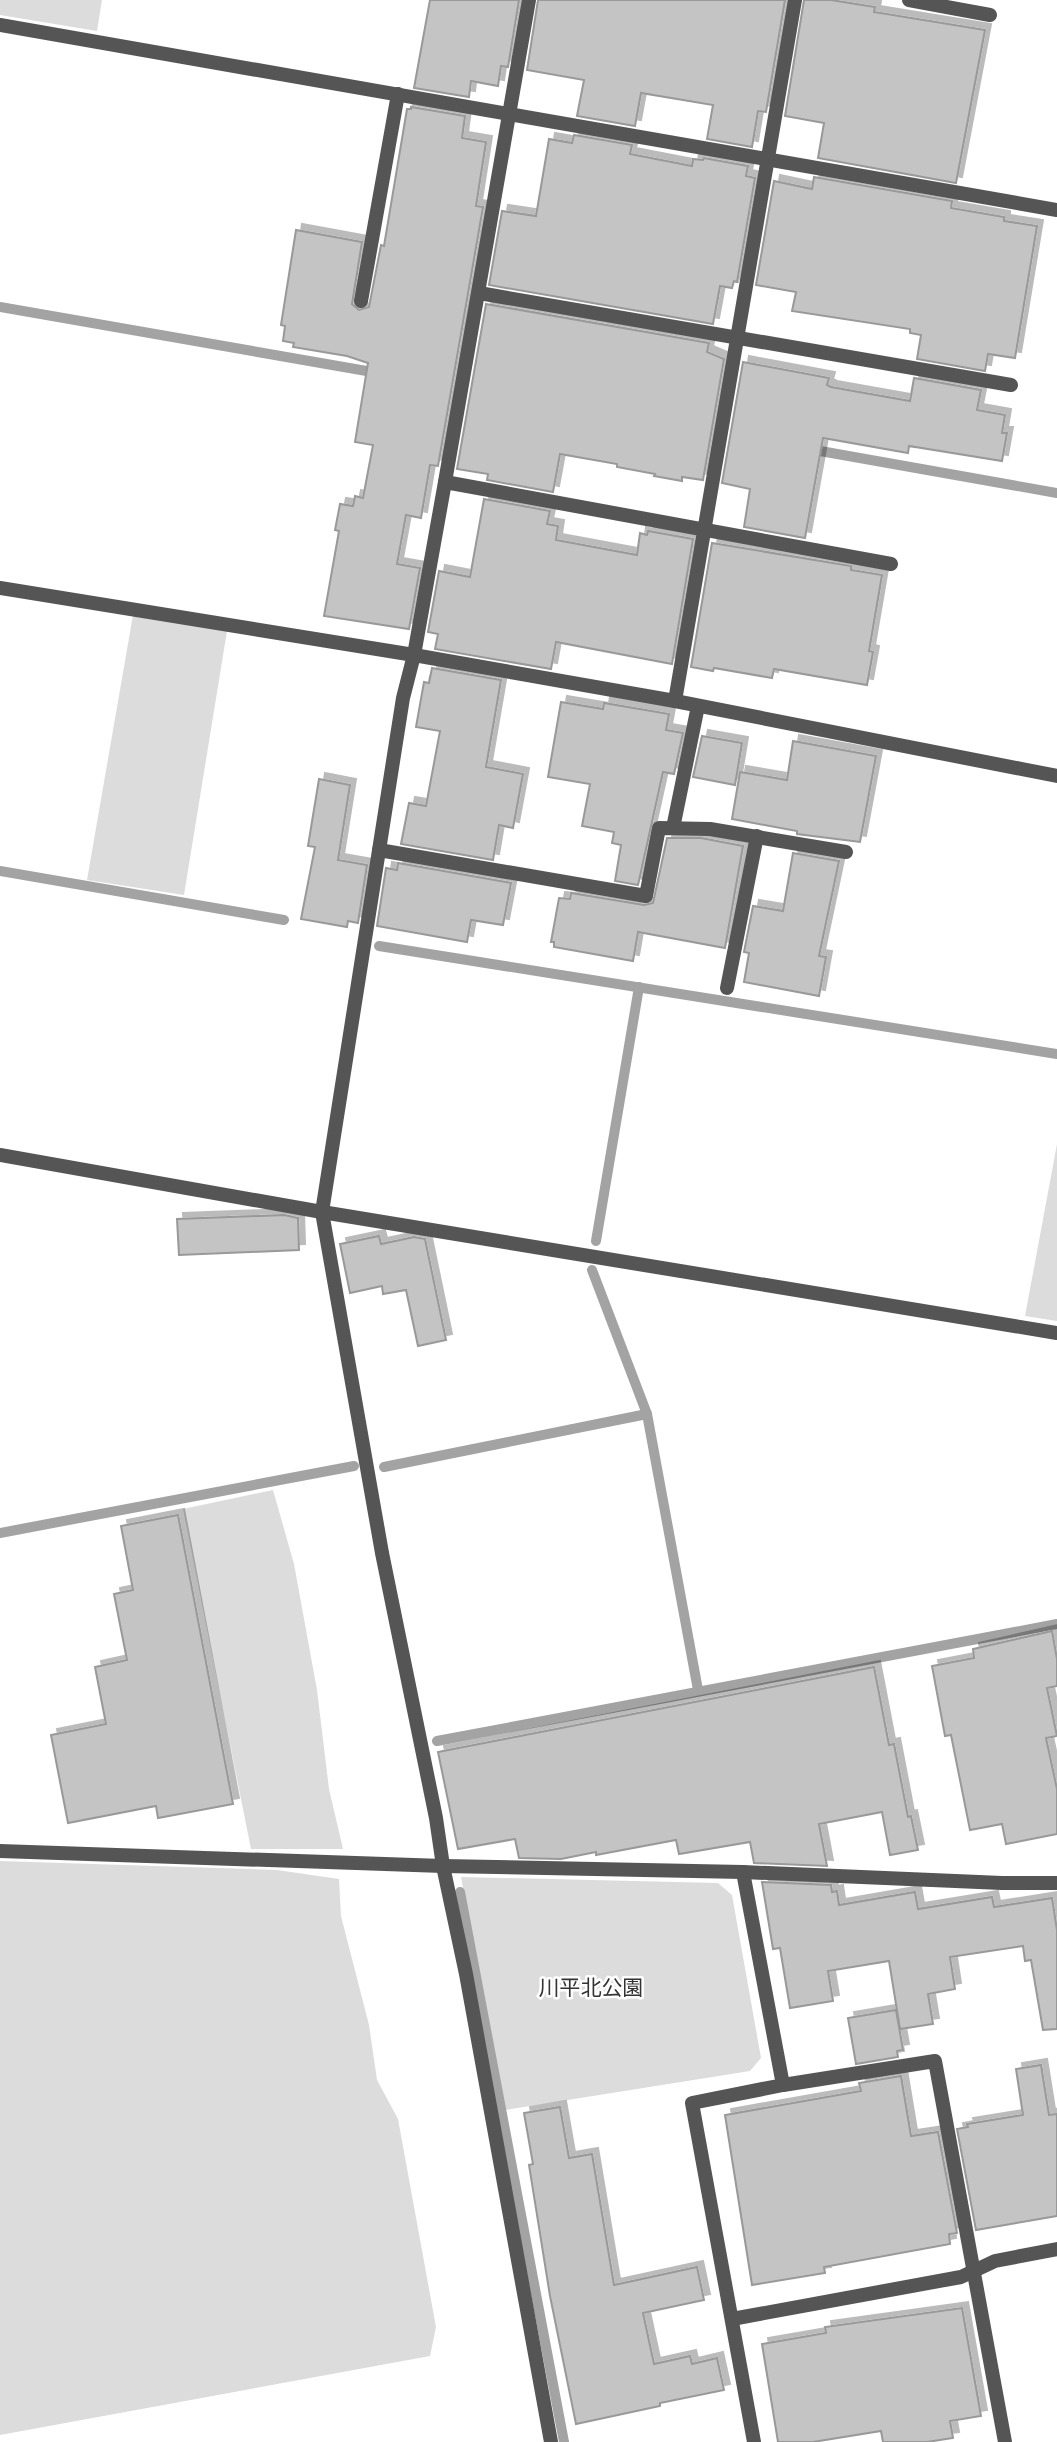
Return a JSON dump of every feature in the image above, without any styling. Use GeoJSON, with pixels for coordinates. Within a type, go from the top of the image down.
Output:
{"type":"FeatureCollection","features":[{"type":"Feature","properties":{"kind":"street"},"geometry":{"type":"LineString","coordinates":[[529,0],[414,655],[403,698],[322,1212],[380,1541],[466,1974],[551,2442]]}},
{"type":"Feature","properties":{"kind":"street"},"geometry":{"type":"LineString","coordinates":[[675,701],[795,0]]}},
{"type":"Feature","properties":{"kind":"street"},"geometry":{"type":"LineString","coordinates":[[909,0],[990,15]]}},
{"type":"Feature","properties":{"kind":"street"},"geometry":{"type":"LineString","coordinates":[[0,25],[1057,210]]}},
{"type":"Feature","properties":{"kind":"street"},"geometry":{"type":"LineString","coordinates":[[361,301],[398,94]]}},
{"type":"Feature","properties":{"kind":"street"},"geometry":{"type":"LineString","coordinates":[[479,293],[1011,385]]}},
{"type":"Feature","properties":{"kind":"street"},"geometry":{"type":"LineString","coordinates":[[445,482],[891,564]]}},
{"type":"Feature","properties":{"kind":"street"},"geometry":{"type":"LineString","coordinates":[[0,588],[414,655],[675,701],[1057,776]]}},
{"type":"Feature","properties":{"kind":"street"},"geometry":{"type":"LineString","coordinates":[[673,828],[698,706]]}},
{"type":"Feature","properties":{"kind":"street"},"geometry":{"type":"LineString","coordinates":[[379,850],[646,896],[659,828],[710,829],[846,852]]}},
{"type":"Feature","properties":{"kind":"street"},"geometry":{"type":"LineString","coordinates":[[727,988],[757,836]]}},
{"type":"Feature","properties":{"kind":"street"},"geometry":{"type":"LineString","coordinates":[[0,1155],[322,1212],[1057,1333]]}},
{"type":"Feature","properties":{"kind":"street"},"geometry":{"type":"LineString","coordinates":[[0,1851],[1057,1883]]}},
{"type":"Feature","properties":{"kind":"street"},"geometry":{"type":"LineString","coordinates":[[743,1872],[783,2085]]}},
{"type":"Feature","properties":{"kind":"street"},"geometry":{"type":"LineString","coordinates":[[754,2442],[692,2103],[783,2085],[935,2061],[1005,2442]]}},
{"type":"Feature","properties":{"kind":"street"},"geometry":{"type":"LineString","coordinates":[[732,2319],[961,2277],[995,2262],[1057,2249]]}},
{"type":"Feature","properties":{"kind":"green space"},"geometry":{"type":"Polygon","coordinates":[[[0,0],[102,0],[97,31],[0,15],[0,0]]]}},
{"type":"Feature","properties":{"kind":"green space"},"geometry":{"type":"Polygon","coordinates":[[[133,615],[227,631],[184,895],[87,880],[133,615]]]}},
{"type":"Feature","properties":{"kind":"green space"},"geometry":{"type":"Polygon","coordinates":[[[1057,1144],[1057,1321],[1025,1316],[1057,1144]]]}},
{"type":"Feature","properties":{"kind":"green space"},"geometry":{"type":"Polygon","coordinates":[[[273,1490],[294,1564],[317,1690],[329,1789],[343,1849],[251,1849],[183,1509],[273,1490]]]}},
{"type":"Feature","properties":{"kind":"green space"},"geometry":{"type":"Polygon","coordinates":[[[0,1861],[277,1870],[339,1879],[341,1916],[369,2025],[377,2080],[398,2119],[436,2327],[430,2356],[0,2435],[0,1861]]]}},
{"type":"Feature","properties":{"kind":"green space","name":"川平北公園"},"geometry":{"type":"Polygon","coordinates":[[[461,1877],[718,1883],[732,1895],[761,2058],[750,2071],[505,2110],[461,1877]]]}},
{"type":"Feature","properties":{"kind":"building"},"geometry":{"type":"Polygon","coordinates":[[[430,0],[519,0],[508,67],[501,66],[498,86],[471,81],[469,97],[414,88],[430,0]]]}},
{"type":"Feature","properties":{"kind":"building"},"geometry":{"type":"Polygon","coordinates":[[[538,0],[785,0],[766,112],[758,111],[752,147],[707,139],[713,105],[641,93],[635,126],[577,116],[584,80],[527,70],[538,0]]]}},
{"type":"Feature","properties":{"kind":"building"},"geometry":{"type":"Polygon","coordinates":[[[804,0],[831,0],[875,7],[874,12],[985,30],[956,183],[818,158],[824,123],[785,116],[804,0]]]}},
{"type":"Feature","properties":{"kind":"building"},"geometry":{"type":"Polygon","coordinates":[[[411,107],[465,116],[462,138],[486,142],[476,206],[483,207],[438,466],[430,465],[421,518],[406,515],[397,564],[420,568],[409,629],[324,616],[339,531],[335,530],[340,504],[353,506],[355,496],[363,498],[373,445],[355,442],[368,363],[347,356],[293,347],[294,343],[283,341],[285,326],[281,325],[296,230],[362,242],[352,304],[359,310],[369,307],[381,245],[384,246],[407,109],[411,107]]]}},
{"type":"Feature","properties":{"kind":"building"},"geometry":{"type":"Polygon","coordinates":[[[574,135],[632,145],[630,154],[692,166],[693,159],[704,158],[748,166],[746,176],[755,178],[737,282],[734,281],[732,288],[720,286],[713,324],[489,285],[502,211],[536,216],[549,139],[572,143],[574,135]]]}},
{"type":"Feature","properties":{"kind":"building"},"geometry":{"type":"Polygon","coordinates":[[[814,177],[952,201],[951,208],[1037,226],[1015,358],[988,354],[985,371],[917,359],[921,335],[910,333],[910,329],[792,311],[796,292],[756,285],[774,181],[812,189],[814,177]]]}},
{"type":"Feature","properties":{"kind":"building"},"geometry":{"type":"Polygon","coordinates":[[[486,304],[709,343],[707,352],[724,359],[703,480],[682,477],[682,481],[654,476],[655,474],[617,467],[617,464],[560,454],[553,492],[487,480],[488,474],[457,469],[486,304]]]}},
{"type":"Feature","properties":{"kind":"building"},"geometry":{"type":"Polygon","coordinates":[[[743,362],[829,378],[827,385],[831,387],[910,401],[914,378],[981,390],[977,410],[1005,415],[1002,433],[1007,433],[1002,461],[909,446],[908,453],[823,438],[805,538],[744,527],[750,489],[722,483],[743,362]]]}},
{"type":"Feature","properties":{"kind":"building"},"geometry":{"type":"Polygon","coordinates":[[[484,499],[550,511],[547,524],[558,526],[556,540],[637,555],[640,533],[647,535],[648,531],[693,539],[672,664],[556,642],[551,669],[435,649],[438,634],[428,632],[439,571],[470,577],[484,499]]]}},
{"type":"Feature","properties":{"kind":"building"},"geometry":{"type":"Polygon","coordinates":[[[712,543],[851,566],[851,570],[882,575],[869,651],[873,652],[867,685],[774,669],[772,678],[714,668],[713,671],[691,667],[712,543]]]}},
{"type":"Feature","properties":{"kind":"building"},"geometry":{"type":"Polygon","coordinates":[[[432,668],[501,680],[486,767],[523,774],[513,828],[499,825],[493,860],[401,844],[409,803],[426,806],[440,731],[416,727],[424,682],[429,683],[432,668]]]}},
{"type":"Feature","properties":{"kind":"building"},"geometry":{"type":"Polygon","coordinates":[[[561,702],[603,709],[604,703],[669,714],[666,730],[683,733],[674,774],[663,772],[638,885],[615,881],[621,845],[612,843],[614,832],[582,826],[590,784],[548,777],[561,702]]]}},
{"type":"Feature","properties":{"kind":"building"},"geometry":{"type":"Polygon","coordinates":[[[702,736],[742,743],[735,785],[693,777],[702,736]]]}},
{"type":"Feature","properties":{"kind":"building"},"geometry":{"type":"Polygon","coordinates":[[[793,741],[876,756],[860,842],[797,834],[797,831],[732,819],[740,772],[787,780],[793,741]]]}},
{"type":"Feature","properties":{"kind":"building"},"geometry":{"type":"Polygon","coordinates":[[[319,779],[350,785],[338,860],[367,865],[358,923],[348,921],[347,927],[301,919],[315,847],[308,846],[319,779]]]}},
{"type":"Feature","properties":{"kind":"building"},"geometry":{"type":"Polygon","coordinates":[[[667,838],[701,838],[743,846],[725,948],[638,932],[633,961],[554,947],[554,942],[551,942],[559,898],[570,899],[571,893],[644,905],[653,903],[667,838]]]}},
{"type":"Feature","properties":{"kind":"building"},"geometry":{"type":"Polygon","coordinates":[[[793,853],[839,861],[819,956],[826,957],[819,996],[744,982],[749,953],[744,952],[753,906],[783,911],[793,853]]]}},
{"type":"Feature","properties":{"kind":"building"},"geometry":{"type":"Polygon","coordinates":[[[398,863],[511,883],[503,925],[471,920],[467,942],[377,926],[386,868],[397,870],[398,863]]]}},
{"type":"Feature","properties":{"kind":"building"},"geometry":{"type":"Polygon","coordinates":[[[284,1215],[298,1218],[299,1250],[179,1255],[177,1219],[284,1215]]]}},
{"type":"Feature","properties":{"kind":"building"},"geometry":{"type":"Polygon","coordinates":[[[379,1236],[381,1244],[414,1237],[425,1239],[446,1340],[418,1346],[406,1290],[383,1294],[382,1286],[350,1293],[340,1244],[379,1236]]]}},
{"type":"Feature","properties":{"kind":"building"},"geometry":{"type":"Polygon","coordinates":[[[178,1515],[233,1804],[158,1818],[156,1806],[68,1823],[51,1735],[106,1724],[95,1667],[127,1660],[114,1594],[133,1590],[121,1526],[178,1515]]]}},
{"type":"Feature","properties":{"kind":"building"},"geometry":{"type":"Polygon","coordinates":[[[1052,1631],[1057,1659],[1057,1686],[1047,1688],[1057,1736],[1046,1738],[1057,1789],[1057,1834],[1006,1844],[1002,1824],[970,1830],[951,1735],[945,1736],[932,1666],[974,1658],[973,1649],[1052,1631]]]}},
{"type":"Feature","properties":{"kind":"building"},"geometry":{"type":"Polygon","coordinates":[[[874,1667],[889,1745],[894,1744],[908,1817],[911,1816],[918,1850],[890,1855],[882,1812],[819,1824],[827,1866],[754,1863],[750,1842],[679,1854],[676,1840],[561,1859],[519,1858],[515,1839],[458,1849],[438,1752],[874,1667]]]}},
{"type":"Feature","properties":{"kind":"building"},"geometry":{"type":"Polygon","coordinates":[[[762,1882],[831,1885],[832,1892],[837,1891],[839,1905],[915,1892],[918,1909],[992,1897],[994,1907],[1052,1898],[1057,1930],[1057,2029],[1043,2030],[1031,1960],[1025,1961],[1023,1946],[950,1957],[955,1989],[928,1994],[933,2024],[900,2029],[889,1961],[828,1971],[833,2001],[790,2008],[780,1948],[773,1949],[762,1882]]]}},
{"type":"Feature","properties":{"kind":"building"},"geometry":{"type":"Polygon","coordinates":[[[896,2010],[903,2050],[897,2051],[898,2057],[856,2064],[848,2018],[896,2010]]]}},
{"type":"Feature","properties":{"kind":"building"},"geometry":{"type":"Polygon","coordinates":[[[1041,2065],[1049,2115],[1057,2114],[1057,2216],[976,2230],[957,2129],[968,2127],[967,2124],[1023,2115],[1016,2069],[1041,2065]]]}},
{"type":"Feature","properties":{"kind":"building"},"geometry":{"type":"Polygon","coordinates":[[[901,2076],[911,2136],[938,2132],[957,2233],[949,2234],[950,2244],[824,2267],[825,2273],[752,2285],[725,2115],[861,2091],[859,2083],[901,2076]]]}},
{"type":"Feature","properties":{"kind":"building"},"geometry":{"type":"Polygon","coordinates":[[[560,2107],[569,2158],[592,2154],[614,2285],[697,2267],[704,2300],[643,2313],[654,2364],[690,2356],[692,2364],[717,2358],[724,2390],[576,2424],[550,2296],[529,2165],[533,2164],[524,2113],[560,2107]]]}},
{"type":"Feature","properties":{"kind":"building"},"geometry":{"type":"Polygon","coordinates":[[[962,2308],[981,2416],[950,2421],[953,2438],[927,2442],[883,2442],[881,2431],[813,2442],[778,2442],[762,2344],[826,2333],[825,2327],[962,2308]]]}},
{"type":"Feature","properties":{"kind":"waterway"},"geometry":{"type":"LineString","coordinates":[[0,307],[378,373]]}},
{"type":"Feature","properties":{"kind":"waterway"},"geometry":{"type":"LineString","coordinates":[[809,449],[1057,493]]}},
{"type":"Feature","properties":{"kind":"waterway"},"geometry":{"type":"LineString","coordinates":[[0,871],[284,920]]}},
{"type":"Feature","properties":{"kind":"waterway"},"geometry":{"type":"LineString","coordinates":[[379,946],[1057,1054]]}},
{"type":"Feature","properties":{"kind":"waterway"},"geometry":{"type":"LineString","coordinates":[[596,1241],[639,987]]}},
{"type":"Feature","properties":{"kind":"waterway"},"geometry":{"type":"LineString","coordinates":[[592,1270],[647,1414],[698,1690]]}},
{"type":"Feature","properties":{"kind":"waterway"},"geometry":{"type":"LineString","coordinates":[[384,1467],[647,1414]]}},
{"type":"Feature","properties":{"kind":"waterway"},"geometry":{"type":"LineString","coordinates":[[0,1533],[354,1466]]}},
{"type":"Feature","properties":{"kind":"waterway"},"geometry":{"type":"LineString","coordinates":[[437,1741],[1057,1624]]}},
{"type":"Feature","properties":{"kind":"waterway"},"geometry":{"type":"LineString","coordinates":[[460,1892],[564,2442]]}}]}
